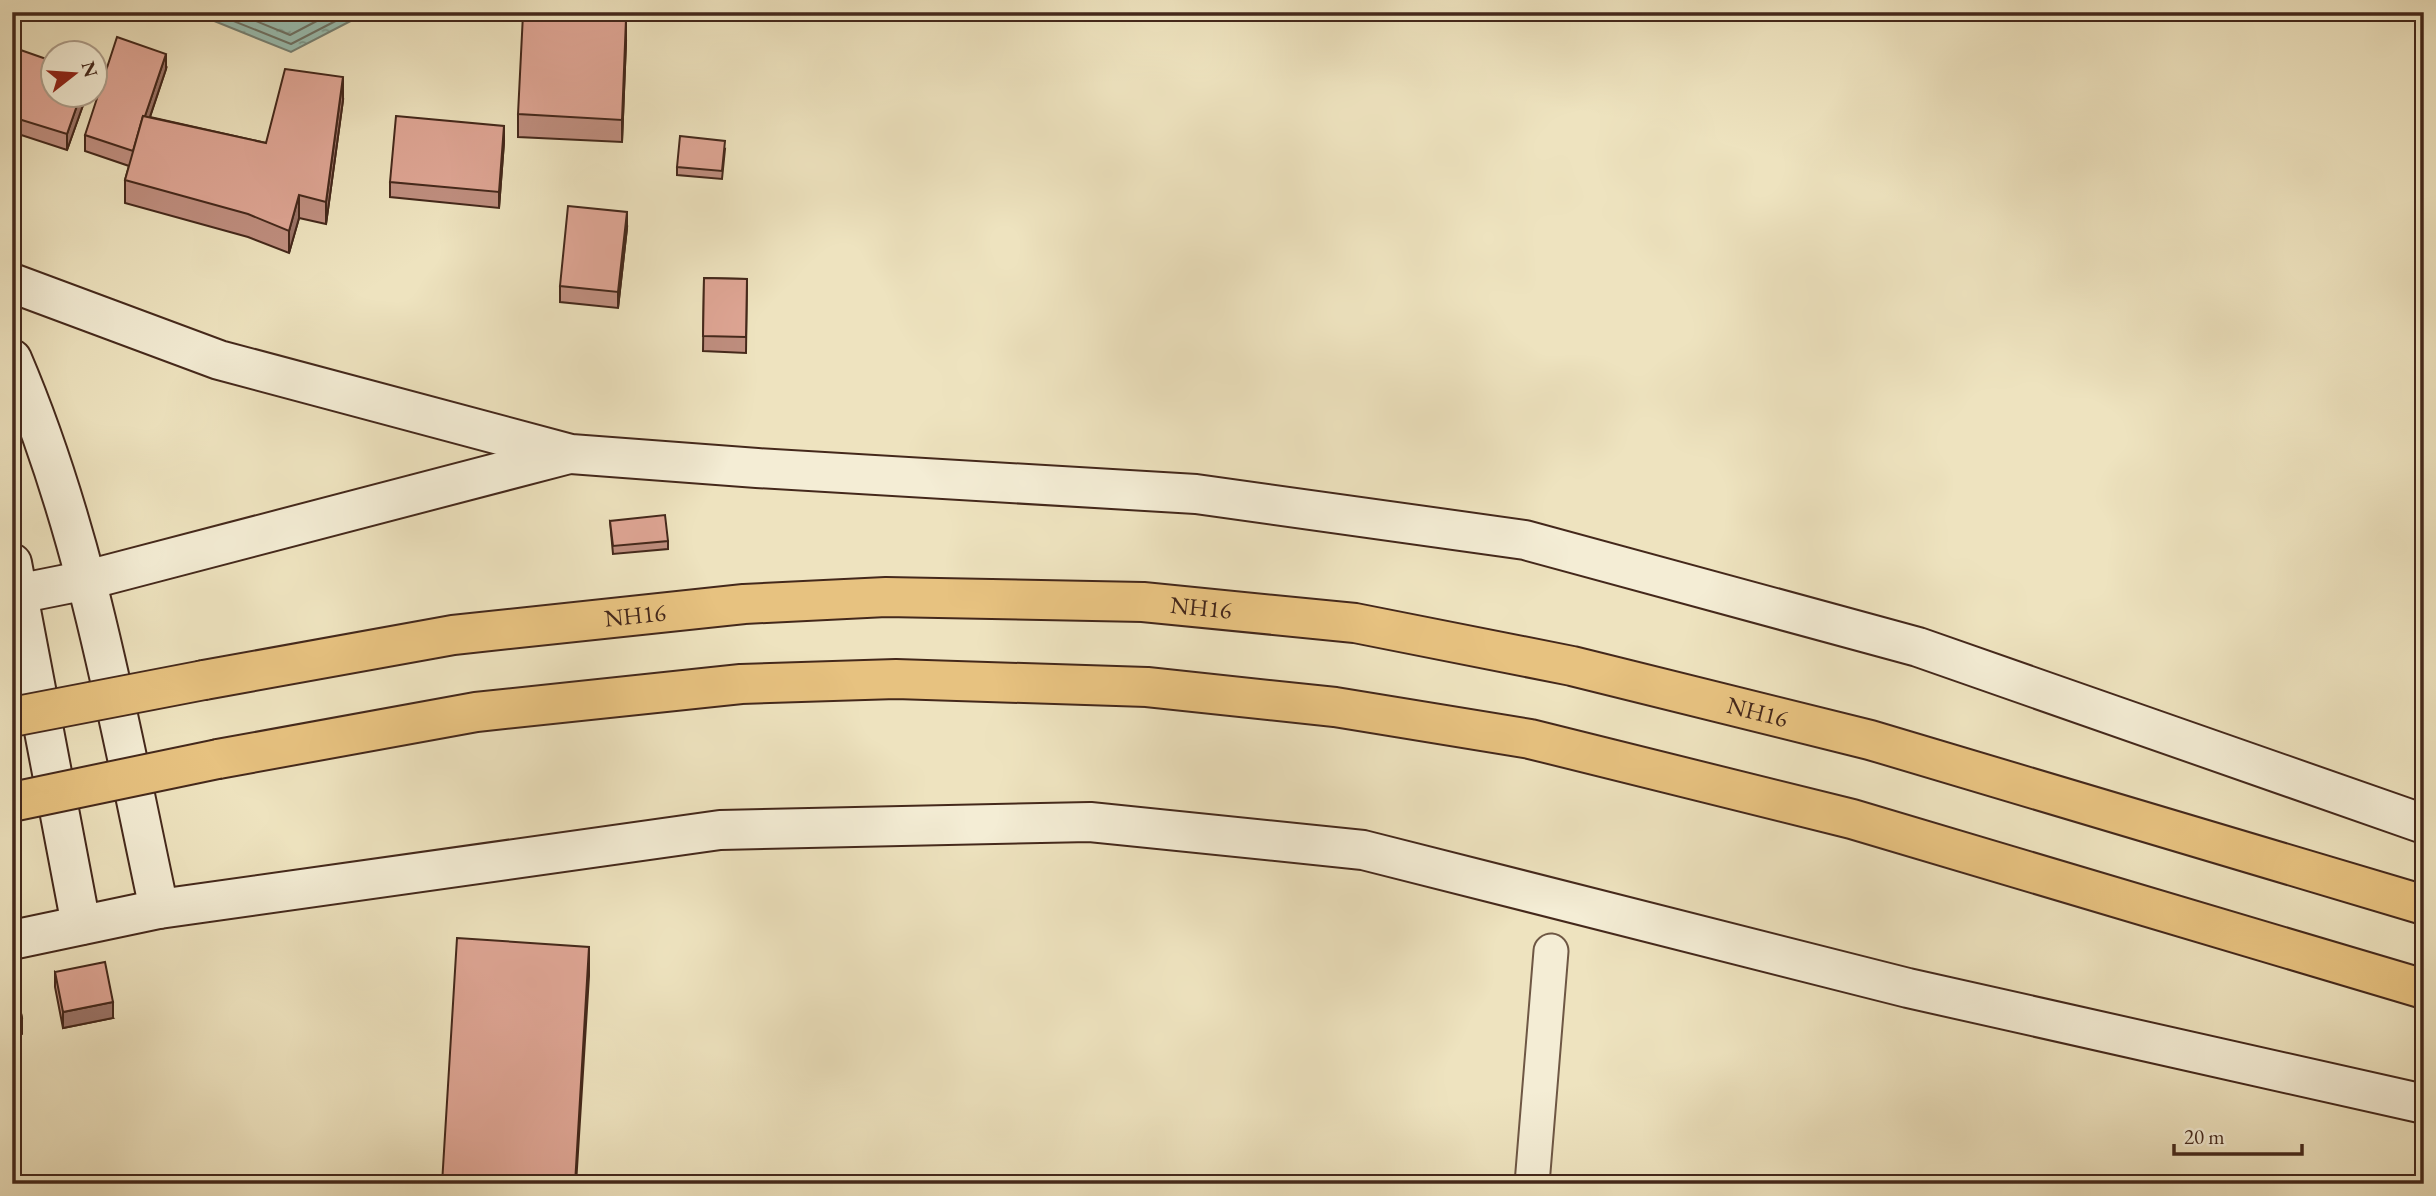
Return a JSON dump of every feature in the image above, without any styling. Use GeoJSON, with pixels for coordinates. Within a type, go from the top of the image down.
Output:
{"type":"FeatureCollection","features":[{"type":"Feature","properties":{"kind":"highway","name":"NH16"},"geometry":{"type":"LineString","coordinates":[[12,717],[453,635],[744,604],[886,597],[1143,603],[1355,623],[1572,666],[1870,740],[2424,905]]}},
{"type":"Feature","properties":{"kind":"highway"},"geometry":{"type":"LineString","coordinates":[[12,802],[218,759],[476,712],[741,684],[896,679],[1160,688],[1335,706],[1530,739],[1852,819],[2424,989]]}},
{"type":"Feature","properties":{"kind":"main road"},"geometry":{"type":"LineString","coordinates":[[12,283],[219,360],[571,454],[1196,494],[1525,540],[1918,647],[2424,824]]}},
{"type":"Feature","properties":{"kind":"main road"},"geometry":{"type":"LineString","coordinates":[[12,359],[31,404],[87,580],[159,909]]}},
{"type":"Feature","properties":{"kind":"main road"},"geometry":{"type":"LineString","coordinates":[[81,925],[15,584],[87,580],[571,454]]}},
{"type":"Feature","properties":{"kind":"main road"},"geometry":{"type":"LineString","coordinates":[[12,940],[159,909],[720,830],[1090,822],[1363,850],[1908,988],[2424,1104]]}},
{"type":"Feature","properties":{"kind":"street"},"geometry":{"type":"LineString","coordinates":[[1532,1184],[1551,950]]}},
{"type":"Feature","properties":{"kind":"water"},"geometry":{"type":"Polygon","coordinates":[[[192,12],[368,12],[291,52],[192,12]]]}},
{"type":"Feature","properties":{"kind":"building"},"geometry":{"type":"Polygon","coordinates":[[[523,14],[626,19],[622,120],[518,114],[523,14]]]}},
{"type":"Feature","properties":{"kind":"building"},"geometry":{"type":"Polygon","coordinates":[[[117,37],[166,54],[133,151],[85,135],[94,108],[108,108],[108,65],[117,37]]]}},
{"type":"Feature","properties":{"kind":"building"},"geometry":{"type":"Polygon","coordinates":[[[12,47],[38,56],[38,108],[76,108],[67,134],[12,117],[12,47]]]}},
{"type":"Feature","properties":{"kind":"building"},"geometry":{"type":"Polygon","coordinates":[[[285,69],[343,77],[326,202],[299,195],[289,231],[248,214],[125,180],[143,116],[266,143],[285,69]]]}},
{"type":"Feature","properties":{"kind":"building"},"geometry":{"type":"Polygon","coordinates":[[[396,116],[504,126],[499,192],[390,182],[396,116]]]}},
{"type":"Feature","properties":{"kind":"building"},"geometry":{"type":"Polygon","coordinates":[[[680,136],[725,141],[722,171],[677,167],[680,136]]]}},
{"type":"Feature","properties":{"kind":"building"},"geometry":{"type":"Polygon","coordinates":[[[568,206],[627,212],[618,292],[560,286],[568,206]]]}},
{"type":"Feature","properties":{"kind":"building"},"geometry":{"type":"Polygon","coordinates":[[[704,278],[747,279],[746,337],[703,336],[704,278]]]}},
{"type":"Feature","properties":{"kind":"building"},"geometry":{"type":"Polygon","coordinates":[[[665,515],[668,541],[613,546],[610,521],[665,515]]]}},
{"type":"Feature","properties":{"kind":"building"},"geometry":{"type":"Polygon","coordinates":[[[457,938],[589,947],[575,1184],[442,1184],[457,938]]]}},
{"type":"Feature","properties":{"kind":"building"},"geometry":{"type":"Polygon","coordinates":[[[105,962],[113,1002],[63,1012],[55,972],[105,962]]]}},
{"type":"Feature","properties":{"kind":"building"},"geometry":{"type":"Polygon","coordinates":[[[12,970],[22,1018],[12,1020],[12,970]]]}}]}
